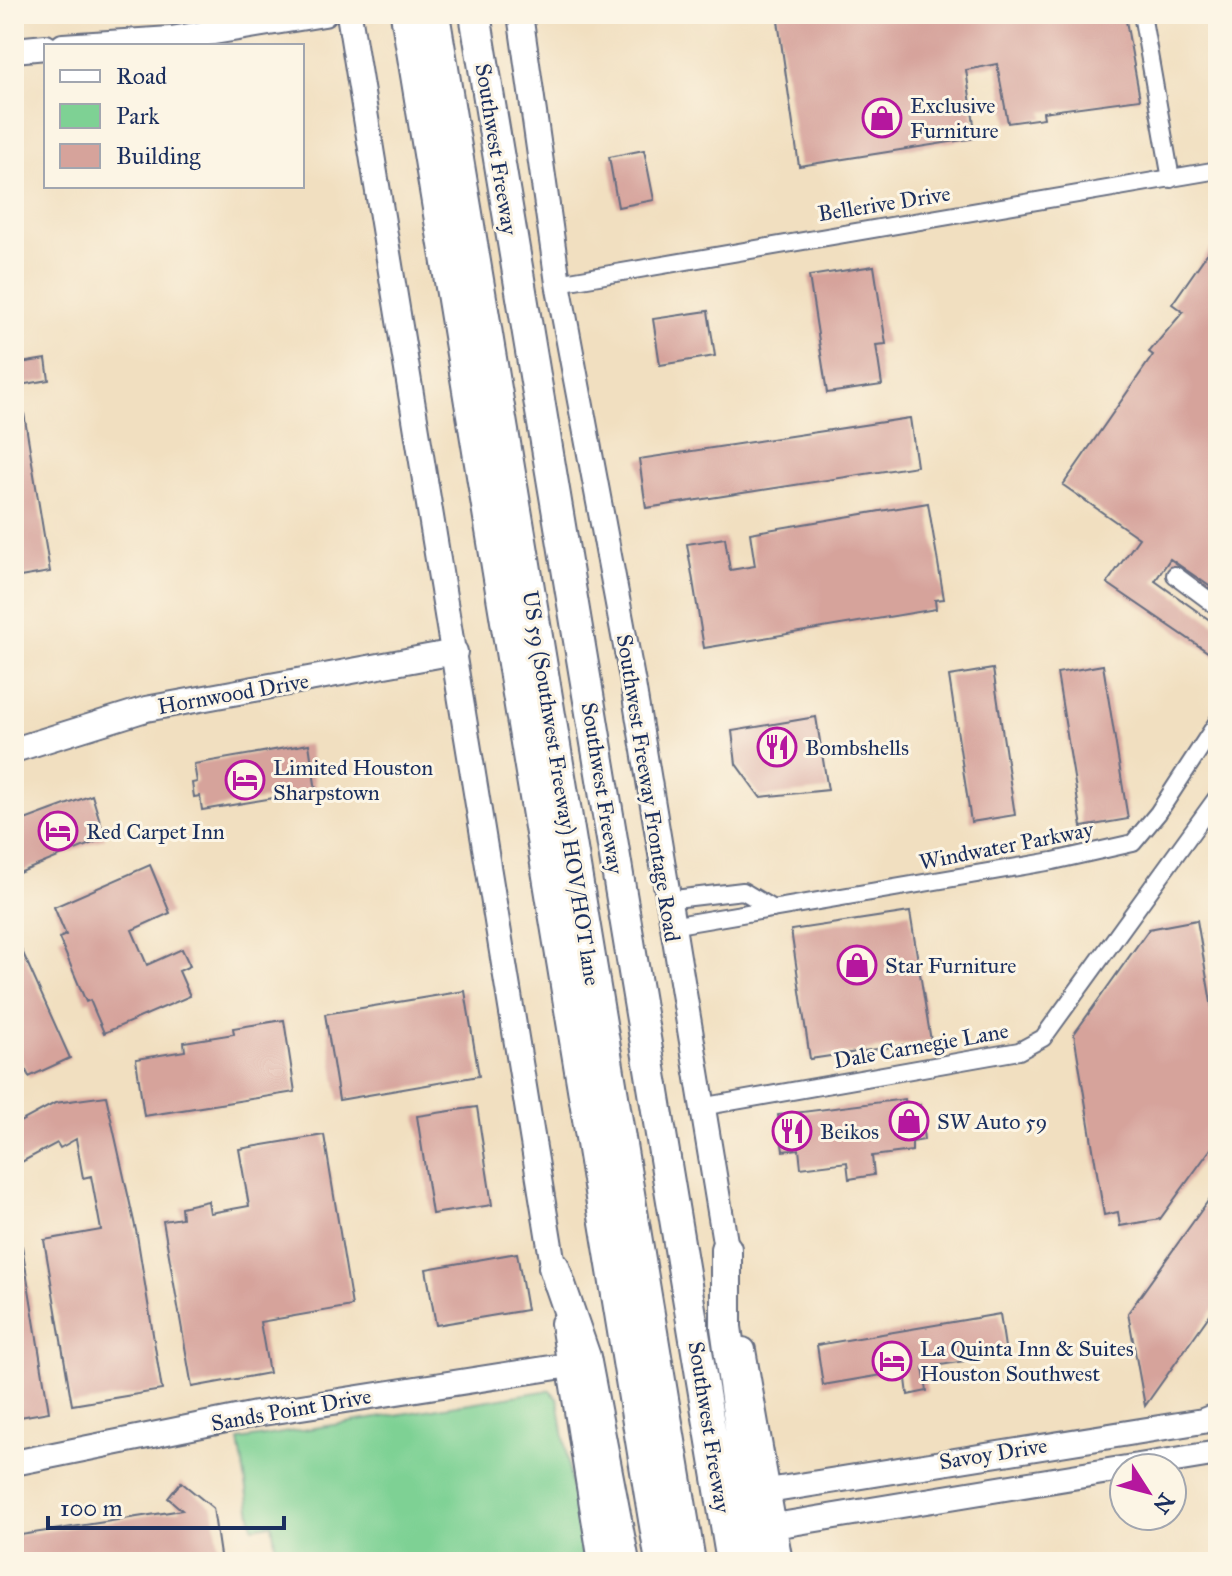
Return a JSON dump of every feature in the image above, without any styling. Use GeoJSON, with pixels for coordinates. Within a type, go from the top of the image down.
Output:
{"type":"FeatureCollection","features":[{"type":"Feature","properties":{"kind":"highway"},"geometry":{"type":"LineString","coordinates":[[406,14],[661,1562]]}},
{"type":"Feature","properties":{"kind":"highway","name":"US 59 (Southwest Freeway) HOV/HOT lane"},"geometry":{"type":"LineString","coordinates":[[434,14],[690,1562]]}},
{"type":"Feature","properties":{"kind":"highway","name":"Southwest Freeway"},"geometry":{"type":"LineString","coordinates":[[475,14],[732,1562]]}},
{"type":"Feature","properties":{"kind":"highway"},"geometry":{"type":"LineString","coordinates":[[726,1249],[726,1327],[759,1562]]}},
{"type":"Feature","properties":{"kind":"highway"},"geometry":{"type":"LineString","coordinates":[[554,1267],[585,1357],[624,1562]]}},
{"type":"Feature","properties":{"kind":"main road"},"geometry":{"type":"LineString","coordinates":[[94,44],[171,39],[324,14]]}},
{"type":"Feature","properties":{"kind":"main road"},"geometry":{"type":"LineString","coordinates":[[349,14],[601,1562]]}},
{"type":"Feature","properties":{"kind":"main road","name":"Southwest Freeway Frontage Road"},"geometry":{"type":"LineString","coordinates":[[520,14],[558,283],[633,684],[666,900],[780,1562]]}},
{"type":"Feature","properties":{"kind":"main road"},"geometry":{"type":"LineString","coordinates":[[14,50],[44,47]]}},
{"type":"Feature","properties":{"kind":"main road","name":"Hornwood Drive"},"geometry":{"type":"LineString","coordinates":[[14,750],[146,709],[455,652]]}},
{"type":"Feature","properties":{"kind":"main road","name":"Sands Point Drive"},"geometry":{"type":"LineString","coordinates":[[14,1463],[256,1414],[570,1365]]}},
{"type":"Feature","properties":{"kind":"main road","name":"Savoy Drive"},"geometry":{"type":"LineString","coordinates":[[768,1491],[1203,1421],[1218,1415]]}},
{"type":"Feature","properties":{"kind":"main road","name":"Savoy Drive"},"geometry":{"type":"LineString","coordinates":[[774,1526],[1218,1453]]}},
{"type":"Feature","properties":{"kind":"street"},"geometry":{"type":"LineString","coordinates":[[1142,14],[1171,179]]}},
{"type":"Feature","properties":{"kind":"street","name":"Bellerive Drive"},"geometry":{"type":"LineString","coordinates":[[558,283],[1218,170]]}},
{"type":"Feature","properties":{"kind":"street"},"geometry":{"type":"LineString","coordinates":[[1175,575],[1218,607]]}},
{"type":"Feature","properties":{"kind":"street","name":"Windwater Parkway"},"geometry":{"type":"LineString","coordinates":[[671,926],[1053,861],[1133,843],[1202,750],[1218,721]]}},
{"type":"Feature","properties":{"kind":"street","name":"Windwater Parkway"},"geometry":{"type":"LineString","coordinates":[[1202,750],[1218,734]]}},
{"type":"Feature","properties":{"kind":"street","name":"Dale Carnegie Lane"},"geometry":{"type":"LineString","coordinates":[[701,1107],[1019,1051],[1043,1038],[1218,796]]}},
{"type":"Feature","properties":{"kind":"street"},"geometry":{"type":"LineString","coordinates":[[666,900],[743,891],[773,909]]}},
{"type":"Feature","properties":{"kind":"green space"},"geometry":{"type":"Polygon","coordinates":[[[550,1390],[558,1399],[583,1562],[278,1562],[272,1524],[253,1527],[239,1440],[550,1390]]]}},
{"type":"Feature","properties":{"kind":"building"},"geometry":{"type":"Polygon","coordinates":[[[777,14],[1125,15],[1140,99],[1043,112],[1044,118],[1008,123],[997,64],[966,70],[976,138],[799,166],[777,14]]]}},
{"type":"Feature","properties":{"kind":"building"},"geometry":{"type":"Polygon","coordinates":[[[644,150],[654,200],[618,207],[609,157],[644,150]]]}},
{"type":"Feature","properties":{"kind":"building"},"geometry":{"type":"Polygon","coordinates":[[[1218,238],[1218,592],[1170,559],[1155,581],[1218,626],[1218,659],[1107,583],[1139,538],[1063,485],[1153,355],[1149,352],[1183,312],[1172,304],[1218,238]]]}},
{"type":"Feature","properties":{"kind":"building"},"geometry":{"type":"Polygon","coordinates":[[[874,266],[886,344],[876,345],[882,385],[827,393],[809,276],[874,266]]]}},
{"type":"Feature","properties":{"kind":"building"},"geometry":{"type":"Polygon","coordinates":[[[708,311],[715,356],[660,365],[653,319],[708,311]]]}},
{"type":"Feature","properties":{"kind":"building"},"geometry":{"type":"Polygon","coordinates":[[[46,359],[49,380],[14,386],[14,364],[46,359]]]}},
{"type":"Feature","properties":{"kind":"building"},"geometry":{"type":"Polygon","coordinates":[[[14,395],[21,395],[50,572],[14,578],[14,395]]]}},
{"type":"Feature","properties":{"kind":"building"},"geometry":{"type":"Polygon","coordinates":[[[910,418],[917,466],[646,508],[639,459],[910,418]]]}},
{"type":"Feature","properties":{"kind":"building"},"geometry":{"type":"Polygon","coordinates":[[[928,503],[944,599],[935,600],[936,609],[704,648],[687,544],[725,538],[730,570],[755,566],[750,533],[928,503]]]}},
{"type":"Feature","properties":{"kind":"building"},"geometry":{"type":"Polygon","coordinates":[[[1103,665],[1128,819],[1082,827],[1057,673],[1103,665]]]}},
{"type":"Feature","properties":{"kind":"building"},"geometry":{"type":"Polygon","coordinates":[[[993,669],[1015,815],[971,822],[949,676],[993,669]]]}},
{"type":"Feature","properties":{"kind":"building","name":"Bombshells"},"geometry":{"type":"Polygon","coordinates":[[[816,717],[828,790],[760,797],[736,764],[732,731],[816,717]]]}},
{"type":"Feature","properties":{"kind":"building"},"geometry":{"type":"Polygon","coordinates":[[[309,744],[316,791],[202,810],[200,796],[194,797],[192,783],[197,782],[194,764],[309,744]]]}},
{"type":"Feature","properties":{"kind":"building","name":"Red Carpet Inn"},"geometry":{"type":"Polygon","coordinates":[[[92,795],[105,838],[14,875],[14,824],[92,795]]]}},
{"type":"Feature","properties":{"kind":"building"},"geometry":{"type":"Polygon","coordinates":[[[150,865],[170,913],[132,930],[147,965],[182,949],[190,966],[179,971],[190,996],[104,1033],[90,1000],[86,1002],[59,938],[66,935],[54,907],[150,865]]]}},
{"type":"Feature","properties":{"kind":"building","name":"Star Furniture"},"geometry":{"type":"Polygon","coordinates":[[[910,912],[931,1041],[810,1059],[791,930],[910,912]]]}},
{"type":"Feature","properties":{"kind":"building"},"geometry":{"type":"Polygon","coordinates":[[[1197,920],[1218,1044],[1218,1139],[1160,1219],[1120,1226],[1118,1212],[1104,1215],[1074,1034],[1149,929],[1197,920]]]}},
{"type":"Feature","properties":{"kind":"building"},"geometry":{"type":"Polygon","coordinates":[[[14,933],[70,1058],[29,1077],[14,1044],[14,933]]]}},
{"type":"Feature","properties":{"kind":"building"},"geometry":{"type":"Polygon","coordinates":[[[465,991],[479,1076],[339,1100],[325,1014],[465,991]]]}},
{"type":"Feature","properties":{"kind":"building"},"geometry":{"type":"Polygon","coordinates":[[[284,1020],[295,1092],[144,1116],[136,1059],[185,1051],[184,1042],[234,1034],[233,1028],[284,1020]]]}},
{"type":"Feature","properties":{"kind":"building"},"geometry":{"type":"Polygon","coordinates":[[[106,1096],[137,1235],[162,1390],[72,1405],[44,1240],[101,1230],[91,1176],[83,1178],[76,1139],[60,1148],[57,1143],[14,1166],[14,1125],[55,1103],[106,1096]]]}},
{"type":"Feature","properties":{"kind":"building"},"geometry":{"type":"Polygon","coordinates":[[[905,1099],[906,1107],[920,1105],[924,1140],[912,1142],[912,1151],[872,1156],[874,1175],[849,1179],[847,1162],[801,1168],[799,1149],[783,1151],[778,1115],[905,1099]]]}},
{"type":"Feature","properties":{"kind":"building"},"geometry":{"type":"Polygon","coordinates":[[[477,1107],[492,1205],[432,1214],[417,1116],[477,1107]]]}},
{"type":"Feature","properties":{"kind":"building"},"geometry":{"type":"Polygon","coordinates":[[[324,1135],[352,1306],[260,1322],[269,1373],[192,1387],[163,1221],[182,1218],[181,1207],[208,1201],[210,1213],[249,1206],[239,1149],[324,1135]]]}},
{"type":"Feature","properties":{"kind":"building"},"geometry":{"type":"Polygon","coordinates":[[[1218,1187],[1218,1303],[1145,1406],[1128,1313],[1218,1187]]]}},
{"type":"Feature","properties":{"kind":"building"},"geometry":{"type":"Polygon","coordinates":[[[22,1246],[49,1412],[14,1418],[14,1247],[22,1246]]]}},
{"type":"Feature","properties":{"kind":"building"},"geometry":{"type":"Polygon","coordinates":[[[517,1253],[527,1310],[436,1325],[426,1269],[517,1253]]]}},
{"type":"Feature","properties":{"kind":"building","name":"La Quinta Inn & Suites Houston Southwest"},"geometry":{"type":"Polygon","coordinates":[[[1000,1314],[1006,1354],[923,1368],[927,1391],[908,1395],[905,1371],[823,1385],[817,1345],[1000,1314]]]}},
{"type":"Feature","properties":{"kind":"building"},"geometry":{"type":"Polygon","coordinates":[[[181,1482],[213,1508],[221,1562],[14,1562],[14,1536],[182,1510],[168,1498],[181,1482]]]}},
{"type":"Feature","properties":{"kind":"place","name":"Exclusive Furniture"},"geometry":{"type":"Point","coordinates":[882,118]}},
{"type":"Feature","properties":{"kind":"place","name":"Bombshells"},"geometry":{"type":"Point","coordinates":[777,747]}},
{"type":"Feature","properties":{"kind":"place","name":"Limited Houston Sharpstown"},"geometry":{"type":"Point","coordinates":[245,780]}},
{"type":"Feature","properties":{"kind":"place","name":"Red Carpet Inn"},"geometry":{"type":"Point","coordinates":[58,831]}},
{"type":"Feature","properties":{"kind":"place","name":"Star Furniture"},"geometry":{"type":"Point","coordinates":[857,965]}},
{"type":"Feature","properties":{"kind":"place","name":"SW Auto 59"},"geometry":{"type":"Point","coordinates":[909,1121]}},
{"type":"Feature","properties":{"kind":"place","name":"Beikos"},"geometry":{"type":"Point","coordinates":[792,1131]}},
{"type":"Feature","properties":{"kind":"place","name":"La Quinta Inn & Suites Houston Southwest"},"geometry":{"type":"Point","coordinates":[892,1361]}}]}
